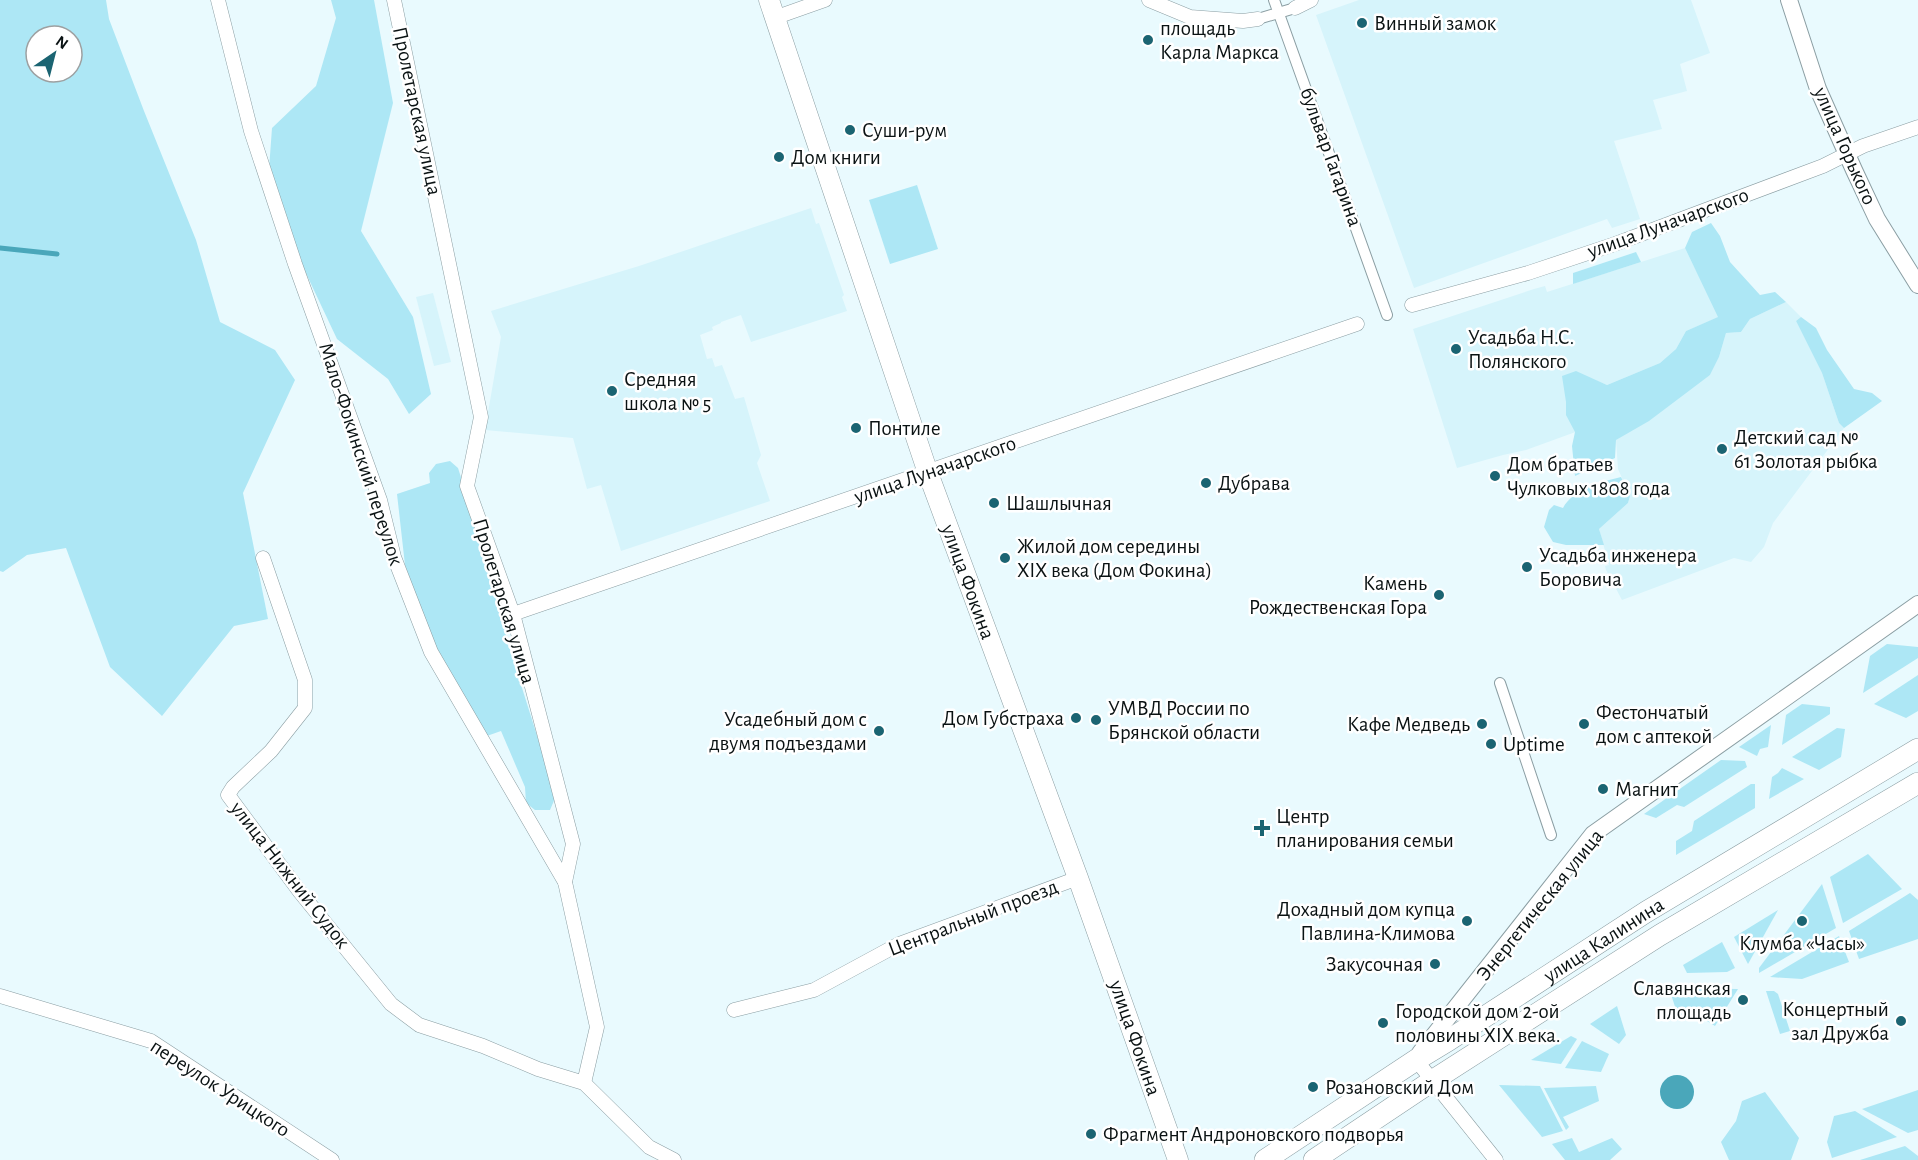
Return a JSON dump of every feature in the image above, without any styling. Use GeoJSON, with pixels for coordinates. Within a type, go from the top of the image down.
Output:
{"type":"FeatureCollection","features":[{"type":"Feature","properties":{"kind":"main road","name":"улица Фокина"},"geometry":{"type":"LineString","coordinates":[[772,9],[928,473],[1078,878],[1178,1160]]}},
{"type":"Feature","properties":{"kind":"main road","name":"улица Калинина"},"geometry":{"type":"LineString","coordinates":[[1265,1160],[1646,912],[1918,749]]}},
{"type":"Feature","properties":{"kind":"main road","name":"улица Калинина"},"geometry":{"type":"LineString","coordinates":[[1314,1160],[1432,1081],[1660,935],[1918,783]]}},
{"type":"Feature","properties":{"kind":"street","name":"Мало-Фокинский переулок"},"geometry":{"type":"LineString","coordinates":[[218,0],[251,131],[295,264],[380,500],[394,556],[432,652],[565,882]]}},
{"type":"Feature","properties":{"kind":"street","name":"Пролетарская улица"},"geometry":{"type":"LineString","coordinates":[[394,0],[481,417],[467,486],[513,614],[573,844],[565,882],[597,1027],[584,1083]]}},
{"type":"Feature","properties":{"kind":"street"},"geometry":{"type":"LineString","coordinates":[[772,9],[825,0]]}},
{"type":"Feature","properties":{"kind":"street"},"geometry":{"type":"LineString","coordinates":[[1149,0],[1190,18],[1243,21],[1258,20],[1279,14],[1311,0]]}},
{"type":"Feature","properties":{"kind":"street","name":"бульвар Гагарина"},"geometry":{"type":"LineString","coordinates":[[1274,0],[1387,315]]}},
{"type":"Feature","properties":{"kind":"street","name":"улица Горького"},"geometry":{"type":"LineString","coordinates":[[1789,0],[1818,89],[1877,219],[1918,285]]}},
{"type":"Feature","properties":{"kind":"street","name":"улица Луначарского"},"geometry":{"type":"LineString","coordinates":[[1413,305],[1528,273],[1615,244],[1823,166],[1863,146],[1918,127]]}},
{"type":"Feature","properties":{"kind":"street","name":"улица Луначарского"},"geometry":{"type":"LineString","coordinates":[[513,614],[1357,324]]}},
{"type":"Feature","properties":{"kind":"street","name":"улица Нижний Судок"},"geometry":{"type":"LineString","coordinates":[[263,558],[305,680],[305,708],[271,751],[233,787],[228,795],[300,892],[392,1004],[419,1024],[483,1046],[538,1069],[584,1083]]}},
{"type":"Feature","properties":{"kind":"street","name":"Энергетическая улица"},"geometry":{"type":"LineString","coordinates":[[1416,1060],[1593,834],[1918,604]]}},
{"type":"Feature","properties":{"kind":"street"},"geometry":{"type":"LineString","coordinates":[[1500,683],[1551,836]]}},
{"type":"Feature","properties":{"kind":"street","name":"Центральный проезд"},"geometry":{"type":"LineString","coordinates":[[734,1010],[814,990],[899,944],[1078,878]]}},
{"type":"Feature","properties":{"kind":"street","name":"переулок Урицкого"},"geometry":{"type":"LineString","coordinates":[[0,996],[151,1041],[332,1160]]}},
{"type":"Feature","properties":{"kind":"street"},"geometry":{"type":"LineString","coordinates":[[1416,1060],[1496,1160]]}},
{"type":"Feature","properties":{"kind":"street"},"geometry":{"type":"LineString","coordinates":[[584,1083],[649,1147],[674,1160]]}},
{"type":"Feature","properties":{"kind":"shaded area"},"geometry":{"type":"Polygon","coordinates":[[[0,0],[106,0],[109,19],[196,240],[220,322],[275,350],[295,380],[243,493],[268,619],[234,626],[162,716],[110,667],[66,548],[27,555],[3,572],[0,571],[0,0]]]}},
{"type":"Feature","properties":{"kind":"shaded area"},"geometry":{"type":"Polygon","coordinates":[[[331,0],[374,0],[393,103],[361,231],[413,317],[431,394],[409,414],[388,379],[337,339],[287,233],[269,169],[272,128],[316,86],[336,18],[331,0]]]}},
{"type":"Feature","properties":{"kind":"shaded area"},"geometry":{"type":"Polygon","coordinates":[[[1359,0],[1691,0],[1710,53],[1680,64],[1687,91],[1653,100],[1662,129],[1614,141],[1640,219],[1612,228],[1607,219],[1414,288],[1316,15],[1359,0]]]}},
{"type":"Feature","properties":{"kind":"shaded area"},"geometry":{"type":"Polygon","coordinates":[[[917,185],[938,249],[890,264],[869,200],[917,185]]]}},
{"type":"Feature","properties":{"kind":"shaded area","name":"Средняя школа № 5"},"geometry":{"type":"Polygon","coordinates":[[[811,208],[816,224],[819,223],[844,295],[842,297],[847,311],[751,342],[741,315],[721,322],[712,327],[713,330],[700,335],[707,359],[712,358],[715,367],[722,365],[735,399],[744,397],[761,455],[757,463],[770,501],[621,551],[601,485],[587,489],[573,438],[485,430],[501,337],[491,311],[639,266],[811,208]]]}},
{"type":"Feature","properties":{"kind":"shaded area"},"geometry":{"type":"Polygon","coordinates":[[[1711,223],[1720,236],[1730,262],[1760,295],[1775,292],[1786,302],[1750,319],[1741,332],[1726,333],[1719,357],[1710,375],[1649,421],[1616,440],[1615,458],[1575,476],[1572,446],[1575,432],[1566,415],[1562,376],[1576,371],[1607,385],[1660,363],[1676,349],[1686,331],[1718,317],[1685,248],[1692,232],[1711,223]]]}},
{"type":"Feature","properties":{"kind":"shaded area"},"geometry":{"type":"Polygon","coordinates":[[[1685,248],[1719,317],[1686,331],[1676,349],[1660,363],[1607,385],[1576,372],[1614,418],[1526,450],[1457,468],[1413,329],[1534,289],[1545,286],[1547,292],[1685,248]]]}},
{"type":"Feature","properties":{"kind":"shaded area"},"geometry":{"type":"Polygon","coordinates":[[[1636,252],[1641,262],[1573,284],[1573,273],[1636,252]]]}},
{"type":"Feature","properties":{"kind":"shaded area"},"geometry":{"type":"Polygon","coordinates":[[[433,293],[451,362],[434,366],[416,297],[433,293]]]}},
{"type":"Feature","properties":{"kind":"shaded area","name":"Детский сад № 61 Золотая рыбка"},"geometry":{"type":"Polygon","coordinates":[[[1786,302],[1801,317],[1796,321],[1822,373],[1839,423],[1844,428],[1773,523],[1764,547],[1751,562],[1734,558],[1622,600],[1606,570],[1605,566],[1609,565],[1599,529],[1628,503],[1630,496],[1618,469],[1616,440],[1710,375],[1719,357],[1726,333],[1741,332],[1750,319],[1786,302]]]}},
{"type":"Feature","properties":{"kind":"shaded area"},"geometry":{"type":"Polygon","coordinates":[[[1801,317],[1816,328],[1827,350],[1854,389],[1872,393],[1882,401],[1844,428],[1839,423],[1822,373],[1796,321],[1801,317]]]}},
{"type":"Feature","properties":{"kind":"shaded area"},"geometry":{"type":"Polygon","coordinates":[[[450,461],[458,468],[501,602],[507,640],[556,796],[550,810],[535,810],[526,803],[525,787],[501,731],[484,737],[436,651],[405,565],[397,494],[430,483],[429,473],[436,464],[450,461]]]}},
{"type":"Feature","properties":{"kind":"shaded area"},"geometry":{"type":"Polygon","coordinates":[[[1621,477],[1630,496],[1628,503],[1599,529],[1604,545],[1566,545],[1553,542],[1544,527],[1549,510],[1554,505],[1563,508],[1580,491],[1621,477]]]}},
{"type":"Feature","properties":{"kind":"shaded area"},"geometry":{"type":"Polygon","coordinates":[[[1887,644],[1918,647],[1918,658],[1863,693],[1870,656],[1887,644]]]}},
{"type":"Feature","properties":{"kind":"shaded area"},"geometry":{"type":"Polygon","coordinates":[[[1918,675],[1918,711],[1906,718],[1874,704],[1918,675]]]}},
{"type":"Feature","properties":{"kind":"shaded area"},"geometry":{"type":"Polygon","coordinates":[[[1802,704],[1830,707],[1830,714],[1782,745],[1786,715],[1802,704]]]}},
{"type":"Feature","properties":{"kind":"shaded area"},"geometry":{"type":"Polygon","coordinates":[[[1771,725],[1768,747],[1760,749],[1757,756],[1739,747],[1771,725]]]}},
{"type":"Feature","properties":{"kind":"shaded area"},"geometry":{"type":"Polygon","coordinates":[[[1837,728],[1845,729],[1841,757],[1819,770],[1792,757],[1837,728]]]}},
{"type":"Feature","properties":{"kind":"shaded area"},"geometry":{"type":"Polygon","coordinates":[[[1721,760],[1745,761],[1747,767],[1684,807],[1677,805],[1656,818],[1644,814],[1721,760]]]}},
{"type":"Feature","properties":{"kind":"shaded area"},"geometry":{"type":"Polygon","coordinates":[[[1782,768],[1804,779],[1769,799],[1772,777],[1782,768]]]}},
{"type":"Feature","properties":{"kind":"shaded area"},"geometry":{"type":"Polygon","coordinates":[[[1751,784],[1755,784],[1755,808],[1676,855],[1676,841],[1692,831],[1694,821],[1751,784]]]}},
{"type":"Feature","properties":{"kind":"shaded area"},"geometry":{"type":"Polygon","coordinates":[[[1868,854],[1902,889],[1843,923],[1830,877],[1868,854]]]}},
{"type":"Feature","properties":{"kind":"shaded area"},"geometry":{"type":"Polygon","coordinates":[[[1822,884],[1836,928],[1759,973],[1759,968],[1822,884]]]}},
{"type":"Feature","properties":{"kind":"shaded area"},"geometry":{"type":"Polygon","coordinates":[[[1910,893],[1918,900],[1918,939],[1859,959],[1849,931],[1910,893]]]}},
{"type":"Feature","properties":{"kind":"shaded area"},"geometry":{"type":"Polygon","coordinates":[[[1778,910],[1748,964],[1734,937],[1778,910]]]}},
{"type":"Feature","properties":{"kind":"shaded area"},"geometry":{"type":"Polygon","coordinates":[[[1839,936],[1849,962],[1802,979],[1770,977],[1839,936]]]}},
{"type":"Feature","properties":{"kind":"shaded area"},"geometry":{"type":"Polygon","coordinates":[[[1722,942],[1735,968],[1727,972],[1687,973],[1683,965],[1722,942]]]}},
{"type":"Feature","properties":{"kind":"shaded area"},"geometry":{"type":"Polygon","coordinates":[[[1669,988],[1738,989],[1715,1026],[1704,1019],[1678,1016],[1669,988]]]}},
{"type":"Feature","properties":{"kind":"shaded area"},"geometry":{"type":"Polygon","coordinates":[[[1766,991],[1774,991],[1778,994],[1790,1031],[1780,1034],[1766,991]]]}},
{"type":"Feature","properties":{"kind":"shaded area"},"geometry":{"type":"Polygon","coordinates":[[[1617,1006],[1626,1035],[1619,1044],[1590,1024],[1617,1006]]]}},
{"type":"Feature","properties":{"kind":"shaded area"},"geometry":{"type":"Polygon","coordinates":[[[1571,1036],[1577,1039],[1561,1064],[1531,1060],[1571,1036]]]}},
{"type":"Feature","properties":{"kind":"shaded area"},"geometry":{"type":"Polygon","coordinates":[[[1582,1041],[1609,1054],[1601,1072],[1565,1068],[1582,1041]]]}},
{"type":"Feature","properties":{"kind":"shaded area"},"geometry":{"type":"Polygon","coordinates":[[[1677,1075],[1689,1080],[1694,1092],[1689,1104],[1677,1109],[1665,1104],[1660,1092],[1665,1080],[1677,1075]]]}},
{"type":"Feature","properties":{"kind":"shaded area"},"geometry":{"type":"Polygon","coordinates":[[[1499,1085],[1540,1086],[1563,1131],[1542,1137],[1499,1085]]]}},
{"type":"Feature","properties":{"kind":"shaded area"},"geometry":{"type":"Polygon","coordinates":[[[1596,1086],[1599,1101],[1563,1117],[1569,1127],[1566,1130],[1544,1088],[1596,1086]]]}},
{"type":"Feature","properties":{"kind":"shaded area"},"geometry":{"type":"Polygon","coordinates":[[[1918,1090],[1918,1130],[1908,1133],[1862,1109],[1918,1090]]]}},
{"type":"Feature","properties":{"kind":"shaded area"},"geometry":{"type":"Polygon","coordinates":[[[1765,1092],[1799,1138],[1791,1160],[1729,1160],[1721,1142],[1736,1121],[1742,1101],[1765,1092]]]}},
{"type":"Feature","properties":{"kind":"shaded area"},"geometry":{"type":"Polygon","coordinates":[[[1855,1111],[1897,1137],[1832,1158],[1827,1142],[1834,1116],[1855,1111]]]}},
{"type":"Feature","properties":{"kind":"shaded area"},"geometry":{"type":"Polygon","coordinates":[[[1572,1138],[1579,1152],[1612,1138],[1622,1149],[1610,1160],[1565,1160],[1552,1144],[1572,1138]]]}},
{"type":"Feature","properties":{"kind":"shaded area"},"geometry":{"type":"Polygon","coordinates":[[[1905,1146],[1918,1156],[1918,1160],[1860,1160],[1905,1146]]]}},
{"type":"Feature","properties":{"kind":"waterway"},"geometry":{"type":"LineString","coordinates":[[0,248],[57,254]]}},
{"type":"Feature","properties":{"kind":"place","name":"Винный замок"},"geometry":{"type":"Point","coordinates":[1362,23]}},
{"type":"Feature","properties":{"kind":"place","name":"площадь Карла Маркса"},"geometry":{"type":"Point","coordinates":[1148,40]}},
{"type":"Feature","properties":{"kind":"place","name":"Суши-рум"},"geometry":{"type":"Point","coordinates":[850,130]}},
{"type":"Feature","properties":{"kind":"place","name":"Дом книги"},"geometry":{"type":"Point","coordinates":[779,157]}},
{"type":"Feature","properties":{"kind":"place","name":"Усадьба Н.С. Полянского"},"geometry":{"type":"Point","coordinates":[1456,349]}},
{"type":"Feature","properties":{"kind":"place","name":"Средняя школа № 5"},"geometry":{"type":"Point","coordinates":[612,391]}},
{"type":"Feature","properties":{"kind":"place","name":"Понтиле"},"geometry":{"type":"Point","coordinates":[856,428]}},
{"type":"Feature","properties":{"kind":"place","name":"Детский сад № 61 Золотая рыбка"},"geometry":{"type":"Point","coordinates":[1722,449]}},
{"type":"Feature","properties":{"kind":"place","name":"Дом братьев Чулковых 1808 года"},"geometry":{"type":"Point","coordinates":[1495,476]}},
{"type":"Feature","properties":{"kind":"place","name":"Дубрава"},"geometry":{"type":"Point","coordinates":[1206,483]}},
{"type":"Feature","properties":{"kind":"place","name":"Шашлычная"},"geometry":{"type":"Point","coordinates":[994,503]}},
{"type":"Feature","properties":{"kind":"place","name":"Жилой дом середины XIX века (Дом Фокина)"},"geometry":{"type":"Point","coordinates":[1005,558]}},
{"type":"Feature","properties":{"kind":"place","name":"Усадьба инженера Боровича"},"geometry":{"type":"Point","coordinates":[1527,567]}},
{"type":"Feature","properties":{"kind":"place","name":"Камень Рождественская Гора"},"geometry":{"type":"Point","coordinates":[1439,595]}},
{"type":"Feature","properties":{"kind":"place","name":"Дом Губстраха"},"geometry":{"type":"Point","coordinates":[1076,718]}},
{"type":"Feature","properties":{"kind":"place","name":"УМВД России по Брянской области"},"geometry":{"type":"Point","coordinates":[1096,720]}},
{"type":"Feature","properties":{"kind":"place","name":"Кафе Медведь"},"geometry":{"type":"Point","coordinates":[1482,724]}},
{"type":"Feature","properties":{"kind":"place","name":"Фестончатый дом с аптекой"},"geometry":{"type":"Point","coordinates":[1584,724]}},
{"type":"Feature","properties":{"kind":"place","name":"Усадебный дом с двумя подъездами"},"geometry":{"type":"Point","coordinates":[879,731]}},
{"type":"Feature","properties":{"kind":"place","name":"Uptime"},"geometry":{"type":"Point","coordinates":[1491,744]}},
{"type":"Feature","properties":{"kind":"place","name":"Магнит"},"geometry":{"type":"Point","coordinates":[1603,789]}},
{"type":"Feature","properties":{"kind":"place","name":"Центр планирования семьи"},"geometry":{"type":"Point","coordinates":[1262,828]}},
{"type":"Feature","properties":{"kind":"place","name":"Дохадный дом купца Павлина-Климова"},"geometry":{"type":"Point","coordinates":[1467,921]}},
{"type":"Feature","properties":{"kind":"place","name":"Клумба «Часы»"},"geometry":{"type":"Point","coordinates":[1802,921]}},
{"type":"Feature","properties":{"kind":"place","name":"Закусочная"},"geometry":{"type":"Point","coordinates":[1435,964]}},
{"type":"Feature","properties":{"kind":"place","name":"Славянская площадь"},"geometry":{"type":"Point","coordinates":[1743,1000]}},
{"type":"Feature","properties":{"kind":"place","name":"Концертный зал Дружба"},"geometry":{"type":"Point","coordinates":[1901,1021]}},
{"type":"Feature","properties":{"kind":"place","name":"Городской дом 2-ой половины XIX века."},"geometry":{"type":"Point","coordinates":[1383,1023]}},
{"type":"Feature","properties":{"kind":"place","name":"Розановский Дом"},"geometry":{"type":"Point","coordinates":[1313,1087]}},
{"type":"Feature","properties":{"kind":"place","name":"Фрагмент Андроновского подворья"},"geometry":{"type":"Point","coordinates":[1091,1134]}}]}
